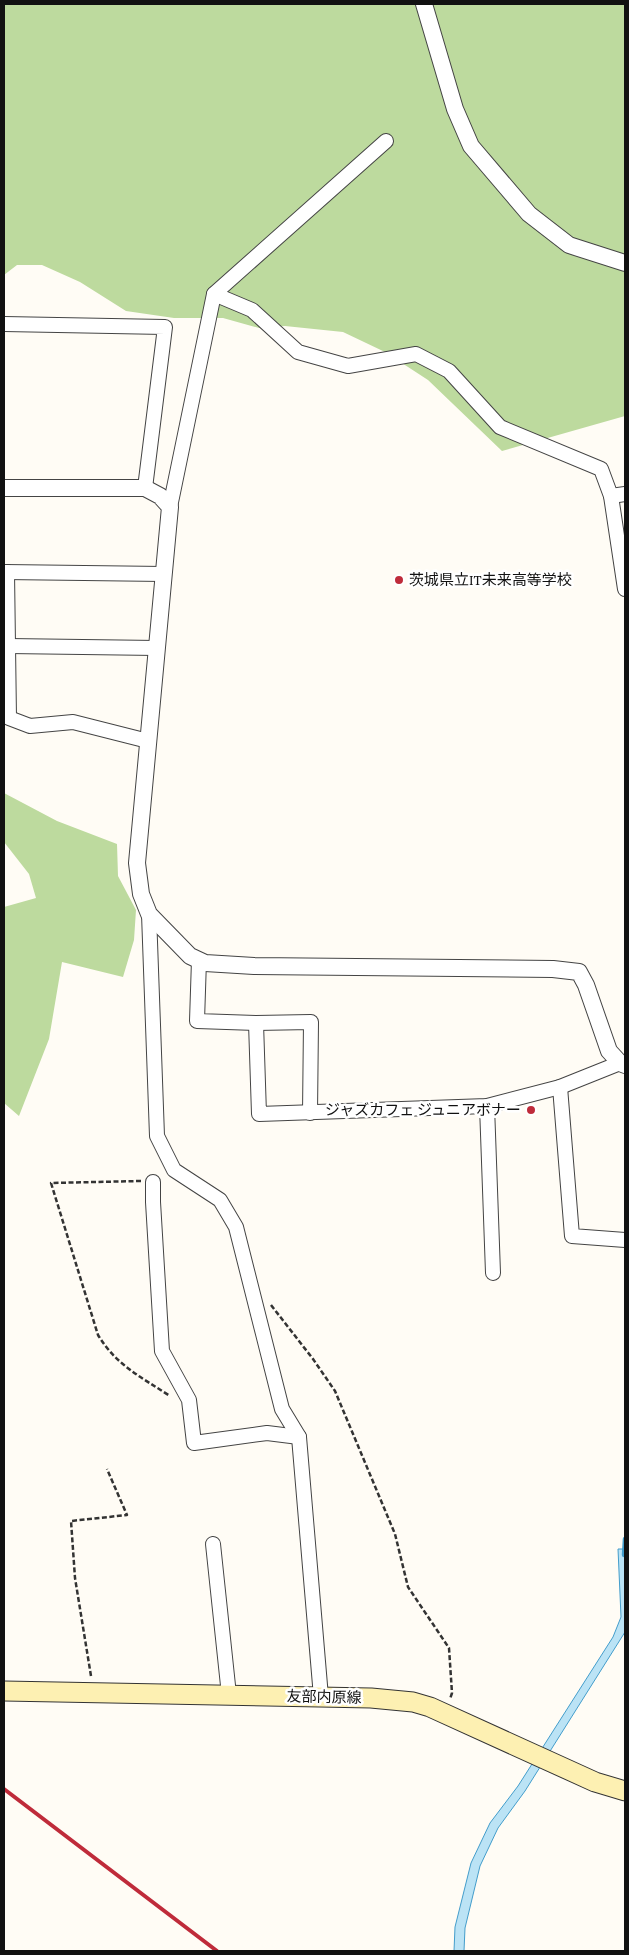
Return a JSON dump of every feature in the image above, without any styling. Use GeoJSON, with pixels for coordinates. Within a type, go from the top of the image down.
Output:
{"type":"FeatureCollection","features":[{"type":"Feature","properties":{"kind":"main road","name":"友部内原線"},"geometry":{"type":"LineString","coordinates":[[4,1691],[398,1700],[430,1707],[445,1713],[595,1782],[625,1792]]}},
{"type":"Feature","properties":{"kind":"street"},"geometry":{"type":"LineString","coordinates":[[424,4],[455,109],[470,146],[529,214],[569,245],[625,263]]}},
{"type":"Feature","properties":{"kind":"street"},"geometry":{"type":"LineString","coordinates":[[321,1697],[299,1437],[282,1409],[236,1227],[220,1200],[174,1170],[157,1136],[149,914],[141,894],[137,862],[170,508],[214,294],[386,141]]}},
{"type":"Feature","properties":{"kind":"street"},"geometry":{"type":"LineString","coordinates":[[214,294],[252,310],[298,352],[348,366],[416,354],[450,371],[500,426],[601,469],[611,496],[625,589]]}},
{"type":"Feature","properties":{"kind":"street"},"geometry":{"type":"LineString","coordinates":[[4,324],[165,327],[145,488]]}},
{"type":"Feature","properties":{"kind":"street"},"geometry":{"type":"LineString","coordinates":[[4,488],[145,488],[160,496],[170,508]]}},
{"type":"Feature","properties":{"kind":"street"},"geometry":{"type":"LineString","coordinates":[[611,496],[625,494]]}},
{"type":"Feature","properties":{"kind":"street"},"geometry":{"type":"LineString","coordinates":[[148,741],[73,722],[30,726],[9,718],[6,572],[164,574]]}},
{"type":"Feature","properties":{"kind":"street"},"geometry":{"type":"LineString","coordinates":[[8,646],[157,648]]}},
{"type":"Feature","properties":{"kind":"street"},"geometry":{"type":"LineString","coordinates":[[149,914],[190,956],[206,963],[254,966],[553,969],[578,972],[586,985],[609,1051],[622,1064],[560,1087],[488,1106],[260,1114],[256,1023]]}},
{"type":"Feature","properties":{"kind":"street"},"geometry":{"type":"LineString","coordinates":[[199,960],[197,1021],[311,1022],[310,1112]]}},
{"type":"Feature","properties":{"kind":"street"},"geometry":{"type":"LineString","coordinates":[[560,1087],[572,1236],[625,1240]]}},
{"type":"Feature","properties":{"kind":"street"},"geometry":{"type":"LineString","coordinates":[[488,1106],[493,1274]]}},
{"type":"Feature","properties":{"kind":"street"},"geometry":{"type":"LineString","coordinates":[[153,1182],[162,1351],[189,1400],[194,1443],[267,1434],[299,1437]]}},
{"type":"Feature","properties":{"kind":"street"},"geometry":{"type":"LineString","coordinates":[[213,1544],[229,1695]]}},
{"type":"Feature","properties":{"kind":"path"},"geometry":{"type":"LineString","coordinates":[[153,1182],[101,1181],[51,1184],[98,1335],[106,1348],[119,1362],[181,1403],[190,1406]]}},
{"type":"Feature","properties":{"kind":"path"},"geometry":{"type":"LineString","coordinates":[[270,1304],[313,1359],[335,1391],[395,1534],[408,1587],[449,1648],[452,1693],[445,1713]]}},
{"type":"Feature","properties":{"kind":"path"},"geometry":{"type":"LineString","coordinates":[[94,1692],[75,1578],[71,1521],[127,1515],[107,1470]]}},
{"type":"Feature","properties":{"kind":"green space"},"geometry":{"type":"Polygon","coordinates":[[[4,4],[625,4],[625,416],[502,451],[428,380],[385,352],[343,332],[285,326],[259,328],[223,318],[174,318],[126,311],[80,282],[42,265],[17,265],[4,275],[4,4]]]}},
{"type":"Feature","properties":{"kind":"green space"},"geometry":{"type":"Polygon","coordinates":[[[4,793],[57,821],[117,844],[118,876],[136,910],[134,940],[123,977],[62,962],[49,1039],[19,1116],[4,1103],[4,907],[36,898],[29,874],[4,842],[4,793]]]}},
{"type":"Feature","properties":{"kind":"water"},"geometry":{"type":"Polygon","coordinates":[[[618,1549],[625,1549],[625,1632],[525,1791],[498,1828],[480,1866],[465,1928],[464,1951],[454,1951],[455,1927],[471,1863],[490,1823],[518,1786],[613,1637],[621,1617],[618,1549]]]}},
{"type":"Feature","properties":{"kind":"waterway"},"geometry":{"type":"LineString","coordinates":[[624,1555],[625,1539]]}},
{"type":"Feature","properties":{"kind":"railway"},"geometry":{"type":"LineString","coordinates":[[4,1789],[217,1951]]}},
{"type":"Feature","properties":{"kind":"place","name":"茨城県立IT未来高等学校"},"geometry":{"type":"Point","coordinates":[399,580]}},
{"type":"Feature","properties":{"kind":"place","name":"ジャズカフェ ジュニアボナー"},"geometry":{"type":"Point","coordinates":[531,1110]}}]}
